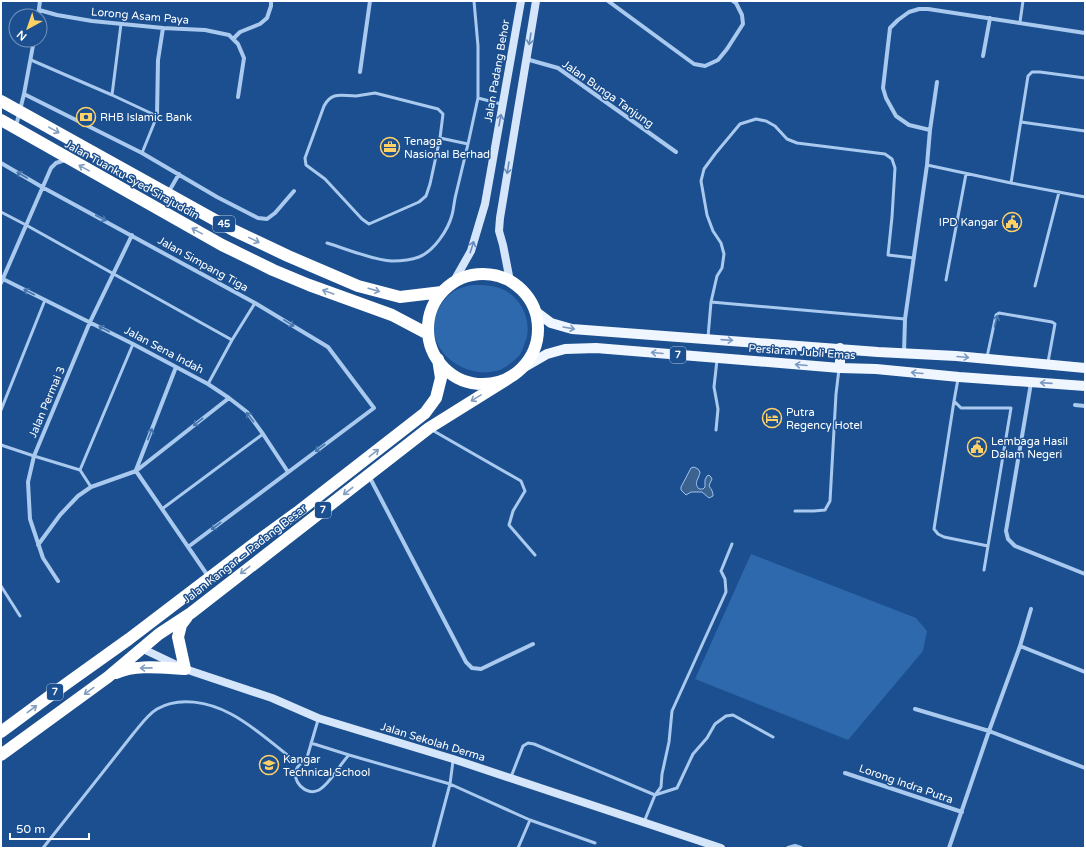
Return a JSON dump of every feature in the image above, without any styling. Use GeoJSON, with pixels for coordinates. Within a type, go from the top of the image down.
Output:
{"type":"FeatureCollection","features":[{"type":"Feature","properties":{"kind":"highway","name":"Jalan Tuanku Syed Sirajuddin"},"geometry":{"type":"LineString","coordinates":[[1,101],[233,230],[288,256],[358,286],[400,297],[442,292]]}},
{"type":"Feature","properties":{"kind":"highway","name":"Jalan Tuanku Syed Sirajuddin"},"geometry":{"type":"LineString","coordinates":[[1,120],[228,248],[273,270],[309,285],[392,315],[428,334]]}},
{"type":"Feature","properties":{"kind":"highway","name":"7"},"geometry":{"type":"LineString","coordinates":[[472,274],[492,274],[517,285],[532,304],[538,322],[537,342],[530,357],[521,369],[509,378],[496,383],[481,384],[467,381],[454,375],[443,366],[433,351],[428,334],[430,312],[435,301],[454,281],[472,274]]}},
{"type":"Feature","properties":{"kind":"highway","name":"Jalan Kangar – Padang Besar"},"geometry":{"type":"LineString","coordinates":[[1,732],[299,511],[425,413],[436,398],[441,378],[438,359]]}},
{"type":"Feature","properties":{"kind":"highway","name":"Jalan Kangar – Padang Besar"},"geometry":{"type":"LineString","coordinates":[[1,755],[108,678],[141,648],[191,613],[429,428],[509,378]]}},
{"type":"Feature","properties":{"kind":"highway"},"geometry":{"type":"LineString","coordinates":[[108,678],[123,670],[137,668],[185,669],[178,637],[181,624],[191,613]]}},
{"type":"Feature","properties":{"kind":"highway"},"geometry":{"type":"LineString","coordinates":[[110,652],[129,648],[141,648],[141,642],[153,620]]}},
{"type":"Feature","properties":{"kind":"main road","name":"Persiaran Jubli Emas"},"geometry":{"type":"LineString","coordinates":[[535,311],[550,323],[572,329],[987,359],[1085,368]]}},
{"type":"Feature","properties":{"kind":"main road","name":"Persiaran Jubli Emas"},"geometry":{"type":"LineString","coordinates":[[521,369],[547,354],[565,349],[596,348],[1085,386]]}},
{"type":"Feature","properties":{"kind":"main road"},"geometry":{"type":"LineString","coordinates":[[840,348],[840,368]]}},
{"type":"Feature","properties":{"kind":"street"},"geometry":{"type":"LineString","coordinates":[[233,39],[240,32],[260,24],[267,18],[271,1]]}},
{"type":"Feature","properties":{"kind":"street"},"geometry":{"type":"LineString","coordinates":[[360,72],[370,1]]}},
{"type":"Feature","properties":{"kind":"street","name":"Jalan Padang Behor"},"geometry":{"type":"LineString","coordinates":[[454,281],[471,251],[485,204],[520,1]]}},
{"type":"Feature","properties":{"kind":"street"},"geometry":{"type":"LineString","coordinates":[[510,281],[504,245],[499,231],[500,218],[536,1]]}},
{"type":"Feature","properties":{"kind":"street"},"geometry":{"type":"LineString","coordinates":[[608,1],[694,64],[705,66],[718,60],[728,49],[743,24],[742,15],[736,3],[733,1]]}},
{"type":"Feature","properties":{"kind":"street"},"geometry":{"type":"LineString","coordinates":[[930,130],[909,125],[896,116],[886,98],[883,88],[890,28],[909,12],[919,9],[1085,32]]}},
{"type":"Feature","properties":{"kind":"street","name":"Lorong Asam Paya"},"geometry":{"type":"LineString","coordinates":[[48,12],[92,21],[163,28],[205,30],[229,35],[238,44],[244,58],[238,97]]}},
{"type":"Feature","properties":{"kind":"street"},"geometry":{"type":"LineString","coordinates":[[983,56],[990,18]]}},
{"type":"Feature","properties":{"kind":"street"},"geometry":{"type":"LineString","coordinates":[[157,116],[158,60],[163,28]]}},
{"type":"Feature","properties":{"kind":"street"},"geometry":{"type":"LineString","coordinates":[[15,128],[20,112],[33,48]]}},
{"type":"Feature","properties":{"kind":"street","name":"Jalan Bunga Tanjung"},"geometry":{"type":"LineString","coordinates":[[526,59],[558,68],[676,152]]}},
{"type":"Feature","properties":{"kind":"street"},"geometry":{"type":"LineString","coordinates":[[904,353],[905,319],[937,82]]}},
{"type":"Feature","properties":{"kind":"street"},"geometry":{"type":"LineString","coordinates":[[24,94],[142,153],[217,197],[258,218],[267,219],[275,213],[294,191]]}},
{"type":"Feature","properties":{"kind":"street"},"geometry":{"type":"LineString","coordinates":[[2,280],[51,168],[56,163],[68,158]]}},
{"type":"Feature","properties":{"kind":"street","name":"Jalan Simpang Tiga"},"geometry":{"type":"LineString","coordinates":[[1,163],[42,187],[255,303],[328,347],[374,408],[288,472]]}},
{"type":"Feature","properties":{"kind":"street"},"geometry":{"type":"LineString","coordinates":[[168,194],[179,174]]}},
{"type":"Feature","properties":{"kind":"street","name":"Jalan Permai 3"},"geometry":{"type":"LineString","coordinates":[[58,581],[43,558],[30,519],[28,482],[34,456],[90,322],[132,235]]}},
{"type":"Feature","properties":{"kind":"street","name":"Jalan Sena Indah"},"geometry":{"type":"LineString","coordinates":[[2,280],[133,344],[208,384],[229,398],[247,412],[288,472]]}},
{"type":"Feature","properties":{"kind":"street"},"geometry":{"type":"LineString","coordinates":[[136,471],[176,367]]}},
{"type":"Feature","properties":{"kind":"street"},"geometry":{"type":"LineString","coordinates":[[1031,382],[1006,531],[1008,539],[1015,546],[1085,574]]}},
{"type":"Feature","properties":{"kind":"street"},"geometry":{"type":"LineString","coordinates":[[38,545],[60,515],[78,496],[91,487],[136,471],[229,398]]}},
{"type":"Feature","properties":{"kind":"street"},"geometry":{"type":"LineString","coordinates":[[1075,405],[1085,406]]}},
{"type":"Feature","properties":{"kind":"street"},"geometry":{"type":"LineString","coordinates":[[136,471],[209,578]]}},
{"type":"Feature","properties":{"kind":"street"},"geometry":{"type":"LineString","coordinates":[[188,547],[288,472]]}},
{"type":"Feature","properties":{"kind":"street"},"geometry":{"type":"LineString","coordinates":[[368,475],[466,662],[472,668],[481,669],[533,644]]}},
{"type":"Feature","properties":{"kind":"street"},"geometry":{"type":"LineString","coordinates":[[949,848],[1020,646],[1031,609]]}},
{"type":"Feature","properties":{"kind":"street"},"geometry":{"type":"LineString","coordinates":[[1020,646],[1085,672]]}},
{"type":"Feature","properties":{"kind":"street","name":"Jalan Sekolah Derma"},"geometry":{"type":"LineString","coordinates":[[141,648],[185,669],[272,698],[318,718],[453,759],[721,848]]}},
{"type":"Feature","properties":{"kind":"street"},"geometry":{"type":"LineString","coordinates":[[915,709],[990,731],[1085,768]]}},
{"type":"Feature","properties":{"kind":"street","name":"Lorong Indra Putra"},"geometry":{"type":"LineString","coordinates":[[845,773],[962,812]]}},
{"type":"Feature","properties":{"kind":"street"},"geometry":{"type":"LineString","coordinates":[[788,848],[795,846],[801,848]]}},
{"type":"Feature","properties":{"kind":"lane"},"geometry":{"type":"LineString","coordinates":[[328,243],[375,258],[391,261],[404,260],[420,256],[439,241],[452,215],[478,98],[478,46],[474,1]]}},
{"type":"Feature","properties":{"kind":"lane"},"geometry":{"type":"LineString","coordinates":[[1020,22],[1023,1]]}},
{"type":"Feature","properties":{"kind":"lane"},"geometry":{"type":"LineString","coordinates":[[112,94],[121,24]]}},
{"type":"Feature","properties":{"kind":"lane"},"geometry":{"type":"LineString","coordinates":[[31,60],[112,94],[157,116],[142,153]]}},
{"type":"Feature","properties":{"kind":"lane"},"geometry":{"type":"LineString","coordinates":[[1011,183],[1028,76],[1032,72],[1040,72],[1085,78]]}},
{"type":"Feature","properties":{"kind":"lane"},"geometry":{"type":"LineString","coordinates":[[376,93],[438,109],[443,114],[440,138],[426,196],[419,202],[369,224],[362,219],[325,179],[306,164],[305,158],[324,106],[327,100],[335,95],[357,96],[376,93]]}},
{"type":"Feature","properties":{"kind":"lane"},"geometry":{"type":"LineString","coordinates":[[478,98],[503,105]]}},
{"type":"Feature","properties":{"kind":"lane"},"geometry":{"type":"LineString","coordinates":[[708,339],[711,302],[717,276],[722,268],[724,254],[721,243],[713,231],[707,215],[701,181],[704,169],[740,124],[756,119],[766,121],[775,126],[786,139],[797,143],[885,154],[892,160],[895,168],[888,255],[914,258]]}},
{"type":"Feature","properties":{"kind":"lane"},"geometry":{"type":"LineString","coordinates":[[1021,122],[1085,131]]}},
{"type":"Feature","properties":{"kind":"lane"},"geometry":{"type":"LineString","coordinates":[[440,138],[468,144]]}},
{"type":"Feature","properties":{"kind":"lane"},"geometry":{"type":"LineString","coordinates":[[927,165],[1085,197]]}},
{"type":"Feature","properties":{"kind":"lane"},"geometry":{"type":"LineString","coordinates":[[946,280],[966,174]]}},
{"type":"Feature","properties":{"kind":"lane"},"geometry":{"type":"LineString","coordinates":[[1035,286],[1058,192]]}},
{"type":"Feature","properties":{"kind":"lane"},"geometry":{"type":"LineString","coordinates":[[1,212],[232,340]]}},
{"type":"Feature","properties":{"kind":"lane"},"geometry":{"type":"LineString","coordinates":[[1,410],[45,300]]}},
{"type":"Feature","properties":{"kind":"lane"},"geometry":{"type":"LineString","coordinates":[[711,302],[905,319]]}},
{"type":"Feature","properties":{"kind":"lane"},"geometry":{"type":"LineString","coordinates":[[208,384],[232,340],[255,303]]}},
{"type":"Feature","properties":{"kind":"lane"},"geometry":{"type":"LineString","coordinates":[[987,359],[996,315],[999,313],[1052,322],[1055,324],[1048,364]]}},
{"type":"Feature","properties":{"kind":"lane"},"geometry":{"type":"LineString","coordinates":[[80,470],[133,344]]}},
{"type":"Feature","properties":{"kind":"lane"},"geometry":{"type":"LineString","coordinates":[[716,430],[718,408],[714,387],[717,358]]}},
{"type":"Feature","properties":{"kind":"lane"},"geometry":{"type":"LineString","coordinates":[[795,511],[825,510],[830,501],[836,394],[840,368]]}},
{"type":"Feature","properties":{"kind":"lane"},"geometry":{"type":"LineString","coordinates":[[959,377],[934,529],[938,534],[944,537],[988,546]]}},
{"type":"Feature","properties":{"kind":"lane"},"geometry":{"type":"LineString","coordinates":[[954,401],[961,408],[1011,408],[984,570]]}},
{"type":"Feature","properties":{"kind":"lane"},"geometry":{"type":"LineString","coordinates":[[429,428],[521,480],[525,491],[513,511],[509,525],[535,555]]}},
{"type":"Feature","properties":{"kind":"lane"},"geometry":{"type":"LineString","coordinates":[[162,509],[263,434]]}},
{"type":"Feature","properties":{"kind":"lane"},"geometry":{"type":"LineString","coordinates":[[1,445],[80,470],[91,487]]}},
{"type":"Feature","properties":{"kind":"lane"},"geometry":{"type":"LineString","coordinates":[[644,822],[655,796],[661,787],[662,774],[669,742],[672,711],[726,592],[725,579],[721,571],[732,544]]}},
{"type":"Feature","properties":{"kind":"lane"},"geometry":{"type":"LineString","coordinates":[[1,586],[20,616]]}},
{"type":"Feature","properties":{"kind":"lane"},"geometry":{"type":"LineString","coordinates":[[43,848],[146,719],[156,710],[179,701],[195,702],[213,706],[230,713],[249,725],[295,762],[301,763]]}},
{"type":"Feature","properties":{"kind":"lane"},"geometry":{"type":"LineString","coordinates":[[511,779],[523,746],[528,743],[534,744],[655,796],[677,788],[693,754],[707,738],[715,724],[726,716],[733,715],[773,737]]}},
{"type":"Feature","properties":{"kind":"lane"},"geometry":{"type":"LineString","coordinates":[[318,718],[306,761],[301,763],[296,769],[296,780],[301,788],[310,792],[317,791],[323,787],[349,755]]}},
{"type":"Feature","properties":{"kind":"lane"},"geometry":{"type":"LineString","coordinates":[[311,743],[450,784],[530,820],[595,843]]}},
{"type":"Feature","properties":{"kind":"lane"},"geometry":{"type":"LineString","coordinates":[[433,848],[450,784],[453,759]]}},
{"type":"Feature","properties":{"kind":"lane"},"geometry":{"type":"LineString","coordinates":[[518,848],[530,820]]}},
{"type":"Feature","properties":{"kind":"shaded area"},"geometry":{"type":"Polygon","coordinates":[[[472,285],[484,285],[502,289],[516,299],[525,313],[528,329],[522,351],[514,361],[496,371],[478,372],[460,366],[452,361],[440,348],[434,333],[435,318],[441,304],[458,289],[472,285]]]}},
{"type":"Feature","properties":{"kind":"shaded area"},"geometry":{"type":"Polygon","coordinates":[[[694,467],[700,472],[696,483],[699,489],[703,489],[705,487],[705,480],[707,476],[709,475],[711,477],[712,479],[709,486],[713,496],[709,498],[702,492],[691,492],[686,495],[681,490],[681,487],[691,468],[694,467]]]}},
{"type":"Feature","properties":{"kind":"shaded area"},"geometry":{"type":"Polygon","coordinates":[[[751,554],[916,618],[927,631],[923,651],[848,740],[695,679],[751,554]]]}},
{"type":"Feature","properties":{"kind":"place","name":"RHB Islamic Bank"},"geometry":{"type":"Point","coordinates":[86,117]}},
{"type":"Feature","properties":{"kind":"place","name":"Tenaga Nasional Berhad"},"geometry":{"type":"Point","coordinates":[390,147]}},
{"type":"Feature","properties":{"kind":"place","name":"IPD Kangar"},"geometry":{"type":"Point","coordinates":[1012,222]}},
{"type":"Feature","properties":{"kind":"place","name":"Putra Regency Hotel"},"geometry":{"type":"Point","coordinates":[772,418]}},
{"type":"Feature","properties":{"kind":"place","name":"Lembaga Hasil Dalam Negeri"},"geometry":{"type":"Point","coordinates":[977,447]}},
{"type":"Feature","properties":{"kind":"place","name":"Kangar Technical School"},"geometry":{"type":"Point","coordinates":[269,765]}}]}
